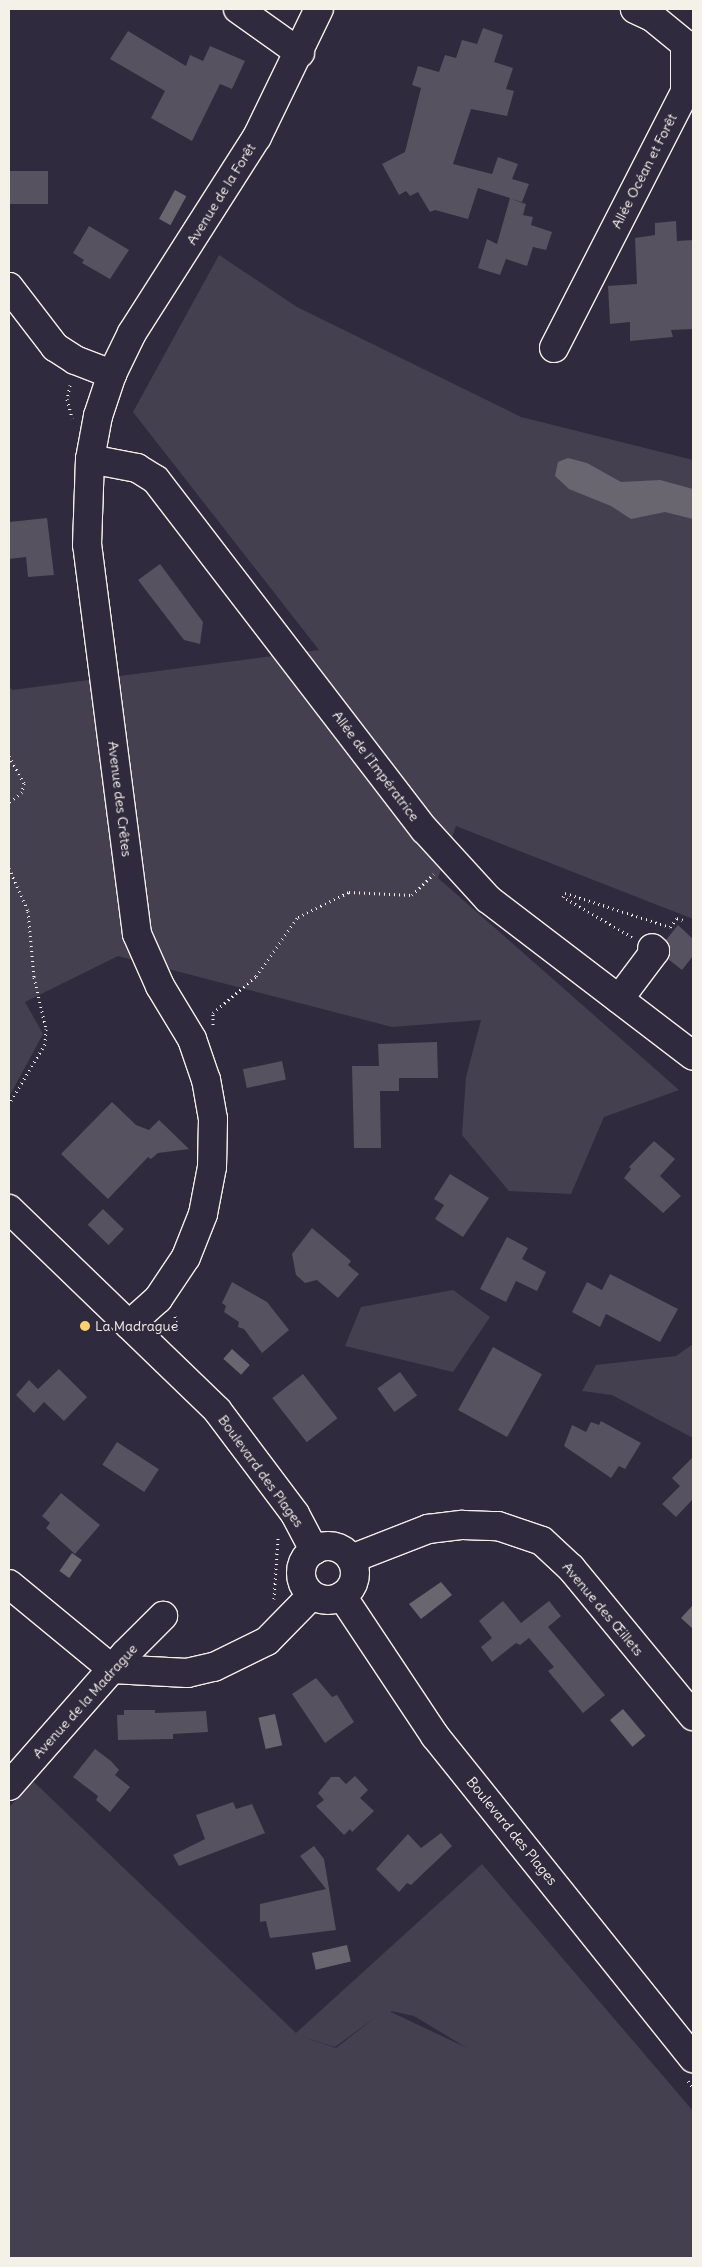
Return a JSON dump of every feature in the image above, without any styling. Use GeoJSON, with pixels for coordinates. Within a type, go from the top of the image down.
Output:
{"type":"FeatureCollection","features":[{"type":"Feature","properties":{"kind":"street"},"geometry":{"type":"LineString","coordinates":[[238,9],[300,53]]}},
{"type":"Feature","properties":{"kind":"street","name":"Avenue de la Forêt"},"geometry":{"type":"LineString","coordinates":[[112,374],[132,333],[257,138],[300,53],[319,9]]}},
{"type":"Feature","properties":{"kind":"street","name":"Allée Océan et Forêt"},"geometry":{"type":"LineString","coordinates":[[554,348],[685,92],[685,44],[652,18],[635,9]]}},
{"type":"Feature","properties":{"kind":"street"},"geometry":{"type":"LineString","coordinates":[[9,287],[55,347],[75,360],[112,374]]}},
{"type":"Feature","properties":{"kind":"street","name":"Avenue des Crêtes"},"geometry":{"type":"LineString","coordinates":[[112,374],[98,416],[90,460],[86,513],[87,545],[137,934],[197,1055],[213,1119],[212,1167],[203,1214],[186,1257],[158,1299],[129,1325]]}},
{"type":"Feature","properties":{"kind":"street","name":"Allée de l'Impératrice"},"geometry":{"type":"LineString","coordinates":[[90,460],[137,468],[156,480],[425,830],[488,899],[693,1056]]}},
{"type":"Feature","properties":{"kind":"street"},"geometry":{"type":"LineString","coordinates":[[619,998],[656,951],[652,948]]}},
{"type":"Feature","properties":{"kind":"street","name":"Boulevard des Plages"},"geometry":{"type":"LineString","coordinates":[[9,1209],[217,1410],[295,1514],[314,1550]]}},
{"type":"Feature","properties":{"kind":"street","name":"Avenue des Œillets"},"geometry":{"type":"LineString","coordinates":[[351,1559],[428,1529],[463,1525],[498,1526],[542,1541],[571,1568],[693,1716]]}},
{"type":"Feature","properties":{"kind":"street"},"geometry":{"type":"LineString","coordinates":[[334,1547],[351,1559],[354,1579],[342,1596],[332,1600],[312,1595],[301,1577],[304,1562],[314,1550],[334,1547]]}},
{"type":"Feature","properties":{"kind":"street"},"geometry":{"type":"LineString","coordinates":[[9,1584],[112,1669],[187,1674],[214,1667],[267,1641],[312,1595]]}},
{"type":"Feature","properties":{"kind":"street","name":"Boulevard des Plages"},"geometry":{"type":"LineString","coordinates":[[342,1596],[435,1736],[693,2058]]}},
{"type":"Feature","properties":{"kind":"street","name":"Avenue de la Madrague"},"geometry":{"type":"LineString","coordinates":[[9,1786],[112,1669],[163,1616]]}},
{"type":"Feature","properties":{"kind":"path"},"geometry":{"type":"LineString","coordinates":[[9,756],[24,783],[22,792],[9,802]]}},
{"type":"Feature","properties":{"kind":"path"},"geometry":{"type":"LineString","coordinates":[[197,1055],[211,1044],[213,1013],[256,976],[298,917],[349,892],[412,895],[450,857]]}},
{"type":"Feature","properties":{"kind":"path"},"geometry":{"type":"LineString","coordinates":[[9,868],[28,911],[37,997],[46,1029],[45,1044],[9,1104]]}},
{"type":"Feature","properties":{"kind":"path"},"geometry":{"type":"LineString","coordinates":[[652,948],[563,897],[564,893],[670,927],[677,918],[683,920]]}},
{"type":"Feature","properties":{"kind":"shaded area"},"geometry":{"type":"Polygon","coordinates":[[[175,190],[186,196],[170,225],[159,219],[175,190]]]}},
{"type":"Feature","properties":{"kind":"shaded area"},"geometry":{"type":"Polygon","coordinates":[[[219,255],[297,307],[521,417],[693,460],[693,919],[456,826],[438,878],[679,1090],[604,1117],[571,1194],[509,1191],[462,1135],[466,1077],[481,1020],[392,1027],[118,956],[25,1002],[43,1034],[9,1097],[9,685],[12,690],[319,650],[133,412],[219,255]]]}},
{"type":"Feature","properties":{"kind":"shaded area"},"geometry":{"type":"Polygon","coordinates":[[[568,458],[587,463],[621,482],[660,480],[693,489],[693,519],[665,512],[631,519],[611,506],[569,489],[555,476],[558,462],[568,458]]]}},
{"type":"Feature","properties":{"kind":"shaded area"},"geometry":{"type":"Polygon","coordinates":[[[453,1290],[490,1317],[453,1372],[345,1346],[361,1307],[453,1290]]]}},
{"type":"Feature","properties":{"kind":"shaded area"},"geometry":{"type":"Polygon","coordinates":[[[693,1344],[693,1438],[612,1395],[582,1391],[596,1365],[676,1356],[693,1344]]]}},
{"type":"Feature","properties":{"kind":"shaded area"},"geometry":{"type":"Polygon","coordinates":[[[232,1349],[250,1365],[241,1375],[223,1359],[232,1349]]]}},
{"type":"Feature","properties":{"kind":"shaded area"},"geometry":{"type":"Polygon","coordinates":[[[72,1553],[82,1560],[69,1578],[59,1571],[72,1553]]]}},
{"type":"Feature","properties":{"kind":"shaded area"},"geometry":{"type":"Polygon","coordinates":[[[441,1582],[452,1595],[421,1619],[409,1604],[441,1582]]]}},
{"type":"Feature","properties":{"kind":"shaded area"},"geometry":{"type":"Polygon","coordinates":[[[693,1605],[693,1629],[681,1618],[693,1605]]]}},
{"type":"Feature","properties":{"kind":"shaded area"},"geometry":{"type":"Polygon","coordinates":[[[623,1709],[645,1736],[632,1747],[610,1720],[623,1709]]]}},
{"type":"Feature","properties":{"kind":"shaded area"},"geometry":{"type":"Polygon","coordinates":[[[275,1714],[282,1745],[266,1749],[258,1718],[275,1714]]]}},
{"type":"Feature","properties":{"kind":"shaded area"},"geometry":{"type":"Polygon","coordinates":[[[34,1782],[296,2033],[482,1864],[693,2111],[693,2258],[9,2258],[9,1807],[34,1782]],[[391,2012],[467,2048],[414,2016],[391,2012]],[[377,2016],[335,2047],[300,2036],[336,2048],[377,2016]]]}},
{"type":"Feature","properties":{"kind":"shaded area"},"geometry":{"type":"Polygon","coordinates":[[[347,1945],[351,1962],[316,1970],[312,1953],[347,1945]]]}},
{"type":"Feature","properties":{"kind":"building"},"geometry":{"type":"Polygon","coordinates":[[[483,28],[503,35],[494,62],[513,68],[506,89],[514,91],[507,116],[471,109],[453,164],[492,174],[498,157],[518,164],[512,179],[529,184],[522,202],[511,199],[526,204],[523,215],[533,217],[531,225],[552,232],[546,250],[533,247],[527,266],[506,259],[500,275],[478,268],[487,239],[497,244],[510,198],[478,188],[468,219],[435,210],[430,212],[418,192],[410,196],[406,191],[399,195],[382,164],[405,152],[421,88],[412,85],[418,66],[439,72],[445,55],[456,58],[462,40],[477,44],[483,28]]]}},
{"type":"Feature","properties":{"kind":"building"},"geometry":{"type":"Polygon","coordinates":[[[128,31],[186,66],[190,55],[203,61],[210,46],[245,61],[232,89],[220,84],[192,141],[151,118],[165,91],[110,59],[128,31]]]}},
{"type":"Feature","properties":{"kind":"building"},"geometry":{"type":"Polygon","coordinates":[[[9,171],[48,171],[48,204],[9,204],[9,171]]]}},
{"type":"Feature","properties":{"kind":"building"},"geometry":{"type":"Polygon","coordinates":[[[676,221],[677,241],[693,240],[693,329],[671,330],[673,337],[630,341],[630,322],[610,324],[608,286],[637,284],[635,238],[655,235],[655,223],[676,221]]]}},
{"type":"Feature","properties":{"kind":"building"},"geometry":{"type":"Polygon","coordinates":[[[89,226],[129,250],[110,279],[82,263],[84,260],[73,253],[89,226]]]}},
{"type":"Feature","properties":{"kind":"building"},"geometry":{"type":"Polygon","coordinates":[[[47,518],[54,575],[28,577],[26,557],[9,559],[9,522],[47,518]]]}},
{"type":"Feature","properties":{"kind":"building"},"geometry":{"type":"Polygon","coordinates":[[[160,564],[203,622],[200,644],[184,640],[138,580],[160,564]]]}},
{"type":"Feature","properties":{"kind":"building"},"geometry":{"type":"Polygon","coordinates":[[[678,925],[693,939],[693,956],[682,970],[668,959],[670,947],[666,940],[678,925]]]}},
{"type":"Feature","properties":{"kind":"building"},"geometry":{"type":"Polygon","coordinates":[[[437,1042],[438,1078],[399,1078],[399,1091],[380,1091],[381,1148],[354,1148],[352,1066],[379,1066],[378,1044],[437,1042]]]}},
{"type":"Feature","properties":{"kind":"building"},"geometry":{"type":"Polygon","coordinates":[[[282,1061],[286,1080],[247,1088],[243,1069],[282,1061]]]}},
{"type":"Feature","properties":{"kind":"building"},"geometry":{"type":"Polygon","coordinates":[[[112,1102],[136,1125],[149,1130],[159,1120],[189,1149],[158,1153],[151,1159],[148,1157],[108,1199],[61,1154],[112,1102]]]}},
{"type":"Feature","properties":{"kind":"building"},"geometry":{"type":"Polygon","coordinates":[[[654,1141],[675,1159],[660,1176],[681,1196],[663,1213],[624,1178],[631,1169],[629,1167],[654,1141]]]}},
{"type":"Feature","properties":{"kind":"building"},"geometry":{"type":"Polygon","coordinates":[[[450,1174],[489,1198],[463,1237],[435,1219],[444,1205],[434,1199],[450,1174]]]}},
{"type":"Feature","properties":{"kind":"building"},"geometry":{"type":"Polygon","coordinates":[[[103,1209],[124,1229],[109,1245],[88,1225],[103,1209]]]}},
{"type":"Feature","properties":{"kind":"building"},"geometry":{"type":"Polygon","coordinates":[[[312,1228],[351,1261],[348,1265],[359,1274],[338,1298],[317,1280],[305,1283],[296,1275],[292,1254],[312,1228]]]}},
{"type":"Feature","properties":{"kind":"building"},"geometry":{"type":"Polygon","coordinates":[[[507,1237],[528,1248],[522,1259],[546,1272],[537,1291],[516,1281],[506,1302],[480,1289],[507,1237]]]}},
{"type":"Feature","properties":{"kind":"building"},"geometry":{"type":"Polygon","coordinates":[[[610,1274],[678,1309],[660,1342],[606,1314],[600,1327],[572,1312],[587,1282],[602,1290],[610,1274]]]}},
{"type":"Feature","properties":{"kind":"building"},"geometry":{"type":"Polygon","coordinates":[[[232,1282],[267,1302],[289,1330],[262,1353],[244,1329],[238,1327],[239,1322],[224,1312],[226,1306],[222,1303],[232,1282]]]}},
{"type":"Feature","properties":{"kind":"building"},"geometry":{"type":"Polygon","coordinates":[[[493,1347],[542,1374],[507,1437],[458,1410],[493,1347]]]}},
{"type":"Feature","properties":{"kind":"building"},"geometry":{"type":"Polygon","coordinates":[[[59,1369],[87,1397],[64,1421],[44,1402],[34,1413],[16,1395],[29,1380],[38,1389],[59,1369]]]}},
{"type":"Feature","properties":{"kind":"building"},"geometry":{"type":"Polygon","coordinates":[[[400,1372],[417,1395],[394,1412],[377,1388],[400,1372]]]}},
{"type":"Feature","properties":{"kind":"building"},"geometry":{"type":"Polygon","coordinates":[[[303,1374],[337,1418],[307,1442],[272,1398],[303,1374]]]}},
{"type":"Feature","properties":{"kind":"building"},"geometry":{"type":"Polygon","coordinates":[[[601,1421],[641,1443],[625,1469],[619,1466],[611,1478],[564,1446],[572,1425],[586,1432],[591,1422],[599,1425],[601,1421]]]}},
{"type":"Feature","properties":{"kind":"building"},"geometry":{"type":"Polygon","coordinates":[[[117,1442],[159,1469],[144,1492],[102,1465],[117,1442]]]}},
{"type":"Feature","properties":{"kind":"building"},"geometry":{"type":"Polygon","coordinates":[[[693,1457],[693,1499],[676,1517],[662,1504],[680,1486],[672,1478],[693,1457]]]}},
{"type":"Feature","properties":{"kind":"building"},"geometry":{"type":"Polygon","coordinates":[[[61,1493],[100,1525],[75,1554],[46,1528],[50,1523],[42,1516],[61,1493]]]}},
{"type":"Feature","properties":{"kind":"building"},"geometry":{"type":"Polygon","coordinates":[[[503,1601],[521,1623],[549,1601],[561,1616],[548,1627],[605,1695],[583,1713],[548,1671],[554,1667],[529,1638],[520,1645],[516,1643],[492,1662],[481,1647],[492,1638],[479,1621],[503,1601]]]}},
{"type":"Feature","properties":{"kind":"building"},"geometry":{"type":"Polygon","coordinates":[[[316,1678],[332,1697],[337,1695],[354,1722],[325,1743],[292,1694],[316,1678]]]}},
{"type":"Feature","properties":{"kind":"building"},"geometry":{"type":"Polygon","coordinates":[[[124,1710],[155,1710],[155,1713],[206,1711],[208,1732],[173,1734],[173,1739],[118,1740],[117,1715],[124,1715],[124,1710]]]}},
{"type":"Feature","properties":{"kind":"building"},"geometry":{"type":"Polygon","coordinates":[[[95,1749],[111,1761],[119,1770],[115,1775],[130,1787],[110,1812],[96,1800],[98,1796],[73,1777],[95,1749]]]}},
{"type":"Feature","properties":{"kind":"building"},"geometry":{"type":"Polygon","coordinates":[[[355,1776],[368,1790],[360,1798],[374,1811],[352,1832],[350,1829],[344,1835],[316,1806],[324,1800],[318,1793],[331,1777],[339,1777],[346,1784],[355,1776]]]}},
{"type":"Feature","properties":{"kind":"building"},"geometry":{"type":"Polygon","coordinates":[[[233,1802],[236,1809],[252,1804],[265,1833],[179,1866],[173,1855],[205,1839],[196,1815],[233,1802]]]}},
{"type":"Feature","properties":{"kind":"building"},"geometry":{"type":"Polygon","coordinates":[[[441,1833],[452,1846],[411,1885],[407,1883],[399,1892],[376,1869],[408,1834],[421,1848],[441,1833]]]}},
{"type":"Feature","properties":{"kind":"building"},"geometry":{"type":"Polygon","coordinates":[[[314,1846],[324,1859],[336,1930],[270,1938],[266,1921],[260,1922],[260,1904],[326,1889],[300,1856],[314,1846]]]}},
{"type":"Feature","properties":{"kind":"place","name":"La Madrague"},"geometry":{"type":"Point","coordinates":[85,1326]}}]}
